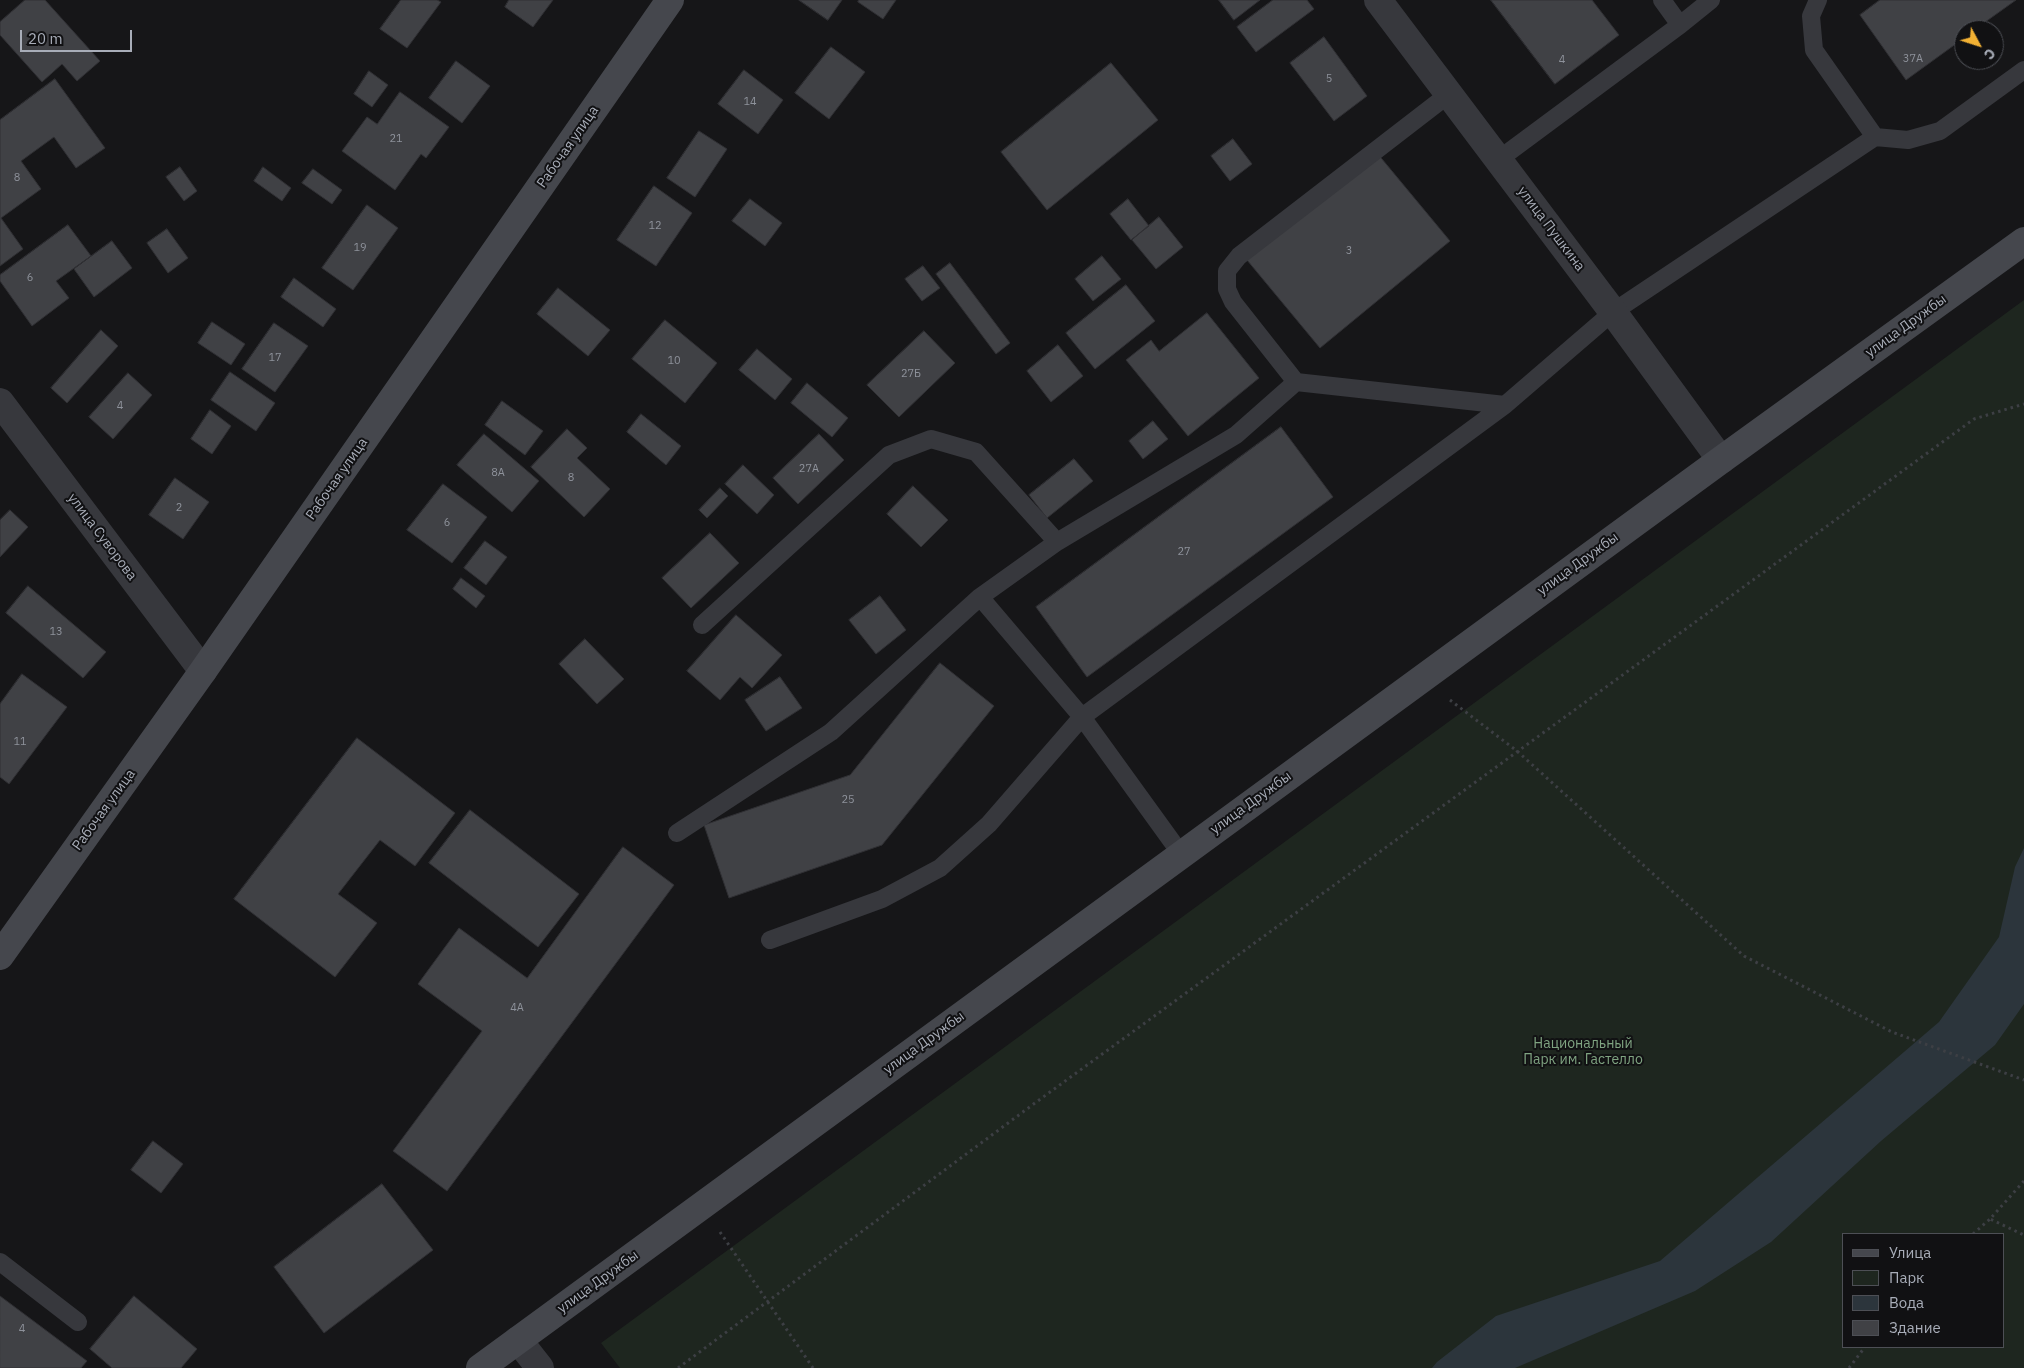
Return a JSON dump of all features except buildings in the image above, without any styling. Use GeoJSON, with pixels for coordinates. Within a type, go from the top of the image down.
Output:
{"type":"FeatureCollection","features":[{"type":"Feature","properties":{"kind":"main road","name":"Рабочая улица"},"geometry":{"type":"LineString","coordinates":[[0,956],[204,671],[670,0]]}},
{"type":"Feature","properties":{"kind":"main road","name":"улица Дружбы"},"geometry":{"type":"LineString","coordinates":[[480,1368],[1181,854],[2024,241]]}},
{"type":"Feature","properties":{"kind":"street","name":"улица Пушкина"},"geometry":{"type":"LineString","coordinates":[[1378,0],[1613,312],[1721,460]]}},
{"type":"Feature","properties":{"kind":"street","name":"улица Суворова"},"geometry":{"type":"LineString","coordinates":[[0,402],[204,671]]}},
{"type":"Feature","properties":{"kind":"street"},"geometry":{"type":"LineString","coordinates":[[518,1340],[540,1368]]}},
{"type":"Feature","properties":{"kind":"lane"},"geometry":{"type":"LineString","coordinates":[[1662,0],[1680,24]]}},
{"type":"Feature","properties":{"kind":"lane"},"geometry":{"type":"LineString","coordinates":[[1498,160],[1711,0]]}},
{"type":"Feature","properties":{"kind":"lane"},"geometry":{"type":"LineString","coordinates":[[1818,0],[1810,16],[1814,50],[1875,138]]}},
{"type":"Feature","properties":{"kind":"lane"},"geometry":{"type":"LineString","coordinates":[[770,940],[882,898],[940,868],[989,824],[1082,717],[1505,405],[1613,312],[1875,138],[1908,140],[1940,130],[2024,70]]}},
{"type":"Feature","properties":{"kind":"lane"},"geometry":{"type":"LineString","coordinates":[[1449,94],[1239,256],[1227,270],[1227,289],[1233,302],[1296,382],[1505,405]]}},
{"type":"Feature","properties":{"kind":"lane"},"geometry":{"type":"LineString","coordinates":[[678,833],[830,732],[980,597],[1057,542],[1236,435],[1296,382]]}},
{"type":"Feature","properties":{"kind":"lane"},"geometry":{"type":"LineString","coordinates":[[702,625],[889,455],[932,438],[976,452],[1057,542]]}},
{"type":"Feature","properties":{"kind":"lane"},"geometry":{"type":"LineString","coordinates":[[980,597],[1082,717],[1181,854]]}},
{"type":"Feature","properties":{"kind":"lane"},"geometry":{"type":"LineString","coordinates":[[0,1262],[78,1322]]}},
{"type":"Feature","properties":{"kind":"path"},"geometry":{"type":"LineString","coordinates":[[678,1368],[1035,1103],[1974,419],[2024,404]]}},
{"type":"Feature","properties":{"kind":"path"},"geometry":{"type":"LineString","coordinates":[[1421,679],[1517,751],[1744,956],[1892,1032],[2024,1080]]}},
{"type":"Feature","properties":{"kind":"path"},"geometry":{"type":"LineString","coordinates":[[1974,1233],[1990,1220],[2024,1181]]}},
{"type":"Feature","properties":{"kind":"path"},"geometry":{"type":"LineString","coordinates":[[702,1206],[813,1368]]}},
{"type":"Feature","properties":{"kind":"path"},"geometry":{"type":"LineString","coordinates":[[1990,1220],[2024,1235]]}},
{"type":"Feature","properties":{"kind":"path"},"geometry":{"type":"LineString","coordinates":[[1849,1368],[1864,1348]]}},
{"type":"Feature","properties":{"kind":"green space","name":"Национальный Парк им. Гастелло"},"geometry":{"type":"Polygon","coordinates":[[[2024,300],[2024,1368],[620,1368],[601,1343],[2024,300]]]}},
{"type":"Feature","properties":{"kind":"water"},"geometry":{"type":"Polygon","coordinates":[[[2024,848],[2024,1004],[1995,1045],[1881,1141],[1771,1242],[1695,1291],[1515,1368],[1432,1368],[1437,1362],[1496,1316],[1660,1261],[1939,1022],[1999,937],[2015,867],[2024,848]]]}}]}
